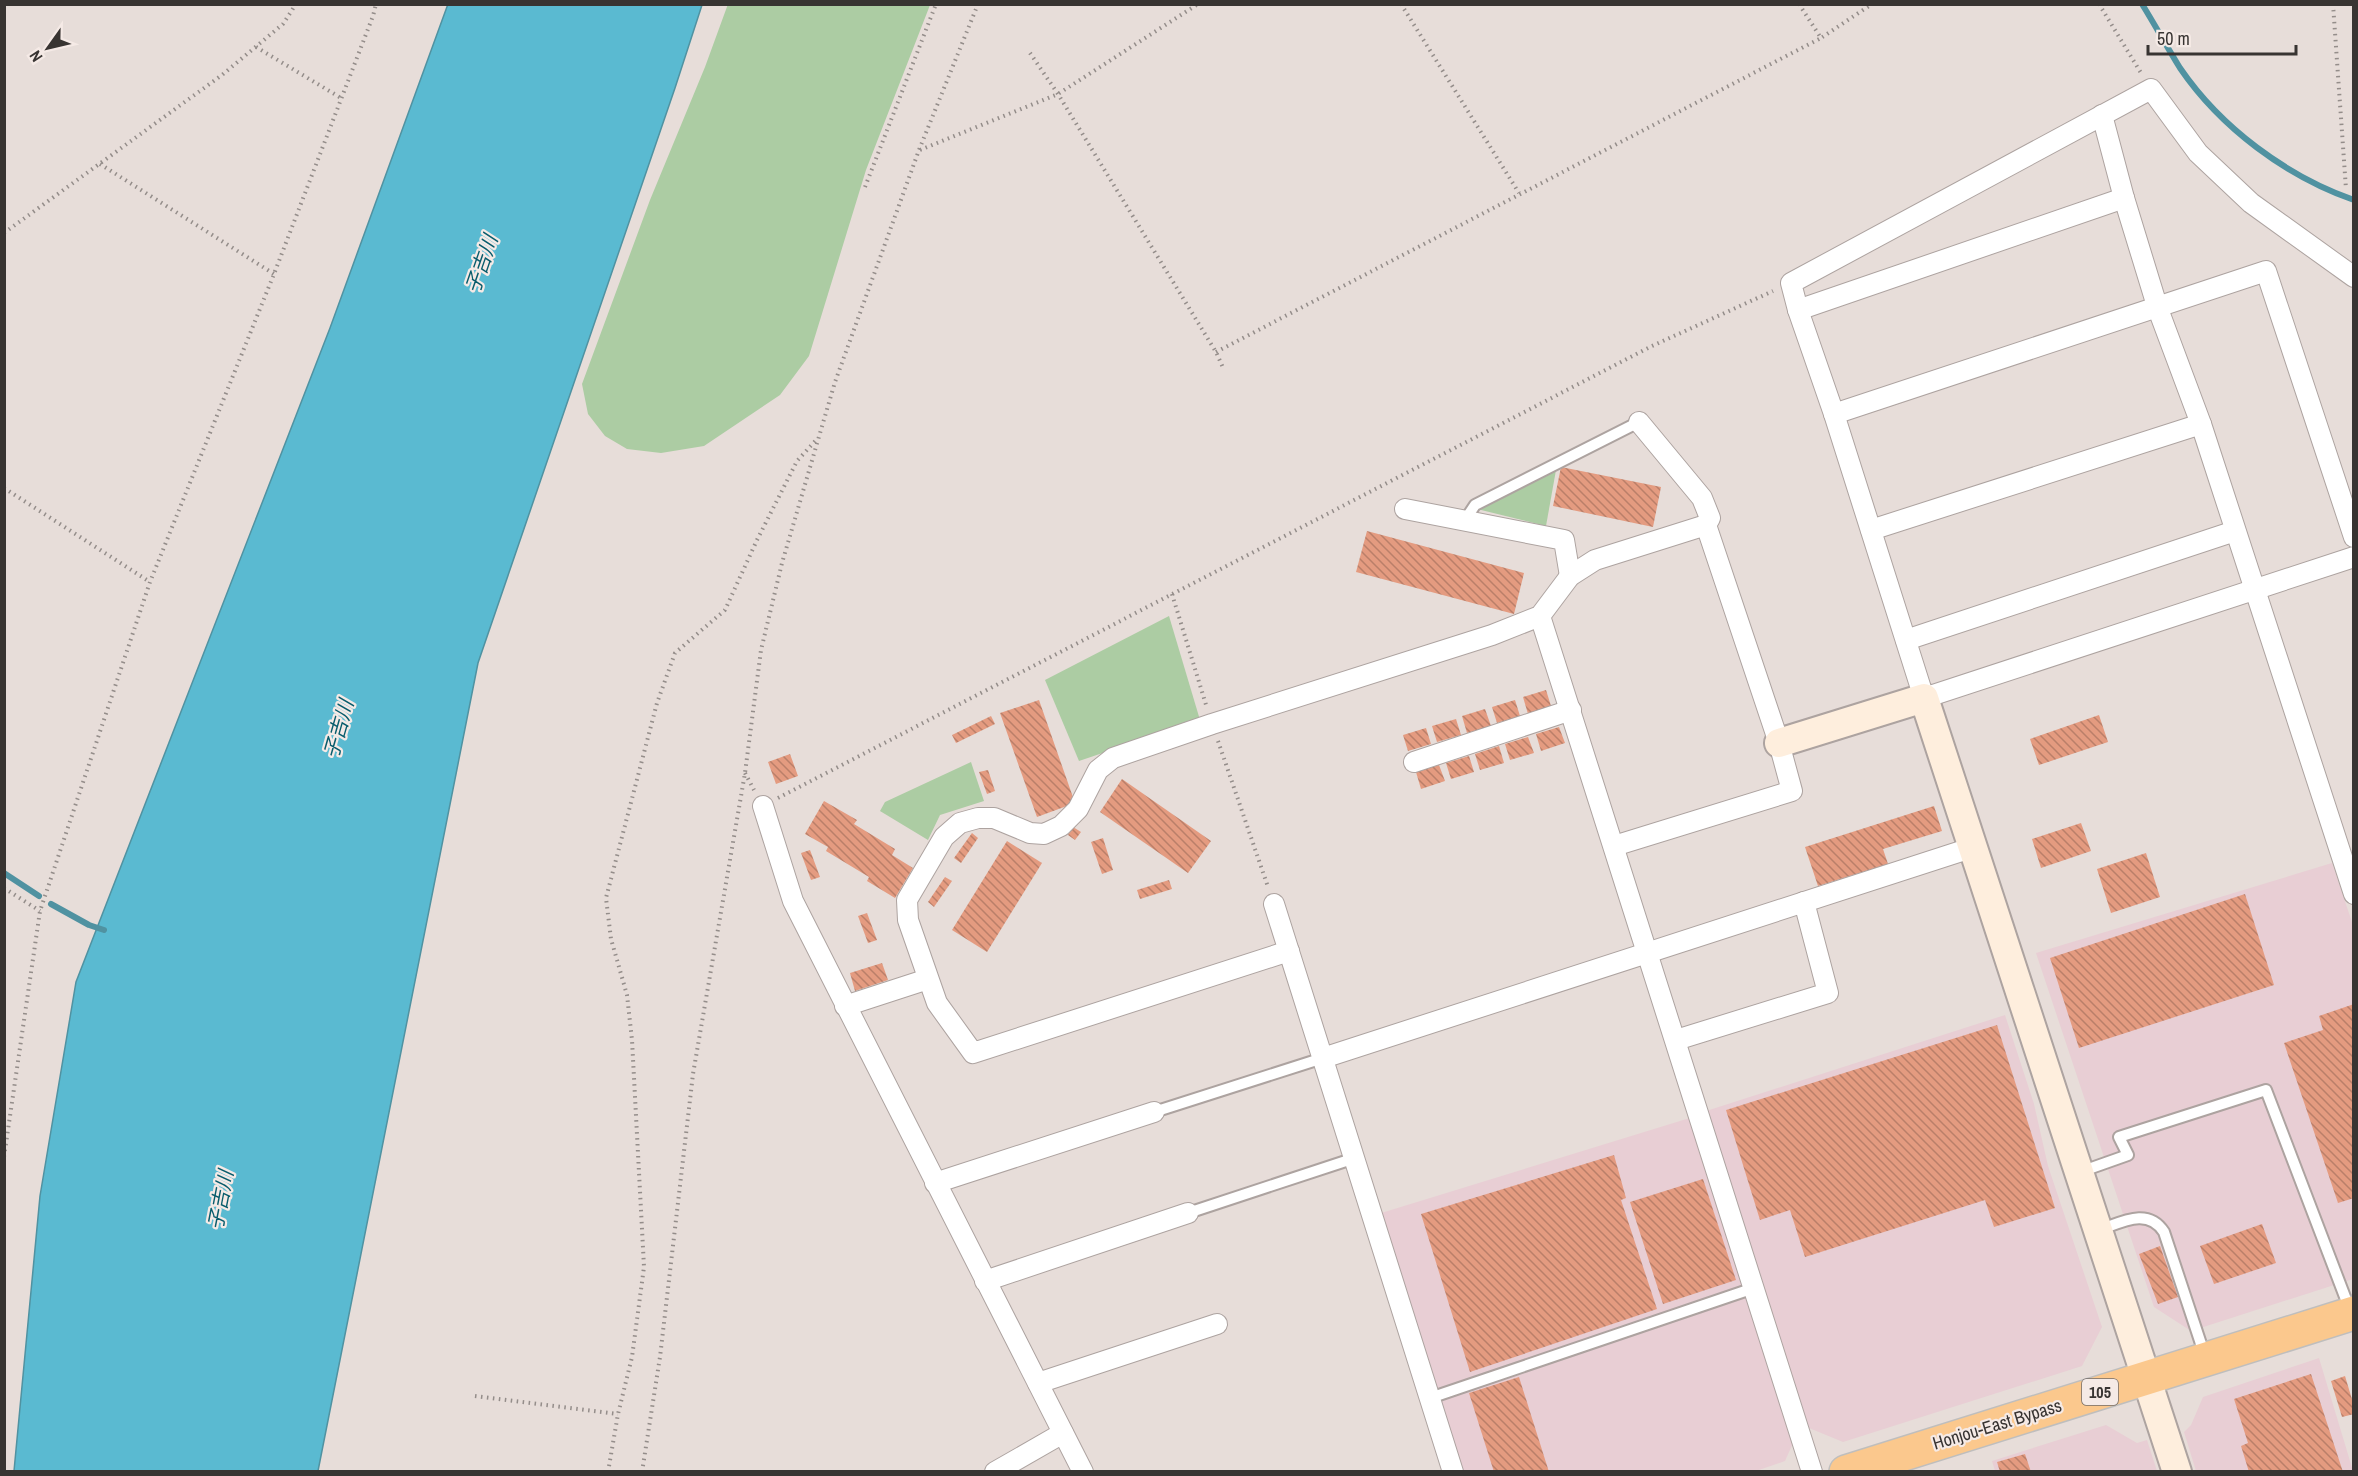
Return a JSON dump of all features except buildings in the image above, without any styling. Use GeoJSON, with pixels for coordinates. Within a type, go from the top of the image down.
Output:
{"type":"FeatureCollection","features":[{"type":"Feature","properties":{"kind":"highway","name":"Honjou-East Bypass"},"geometry":{"type":"LineString","coordinates":[[1846,1472],[2352,1313]]}},
{"type":"Feature","properties":{"kind":"street"},"geometry":{"type":"LineString","coordinates":[[2177,1472],[1791,283],[2151,89],[2198,153],[2251,203],[2354,277]]}},
{"type":"Feature","properties":{"kind":"street"},"geometry":{"type":"LineString","coordinates":[[2102,115],[2124,198],[2158,309],[2201,424],[2354,894]]}},
{"type":"Feature","properties":{"kind":"street"},"geometry":{"type":"LineString","coordinates":[[1798,310],[2124,198]]}},
{"type":"Feature","properties":{"kind":"street"},"geometry":{"type":"LineString","coordinates":[[1834,414],[2158,309],[2266,271],[2354,537]]}},
{"type":"Feature","properties":{"kind":"street"},"geometry":{"type":"LineString","coordinates":[[1289,951],[973,1053],[937,1003],[908,920],[907,900],[944,837],[960,823],[978,818],[994,818],[1030,833],[1044,834],[1060,826],[1078,809],[1098,770],[1113,758],[1492,634],[1540,616],[1570,576],[1595,560],[1706,525],[1710,518],[1702,498],[1639,422]]}},
{"type":"Feature","properties":{"kind":"street"},"geometry":{"type":"LineString","coordinates":[[1871,530],[2201,424]]}},
{"type":"Feature","properties":{"kind":"street"},"geometry":{"type":"LineString","coordinates":[[1405,509],[1564,540],[1570,576]]}},
{"type":"Feature","properties":{"kind":"street"},"geometry":{"type":"LineString","coordinates":[[1614,846],[1792,791],[1779,743],[1706,525]]}},
{"type":"Feature","properties":{"kind":"street"},"geometry":{"type":"LineString","coordinates":[[1906,640],[2235,531]]}},
{"type":"Feature","properties":{"kind":"street"},"geometry":{"type":"LineString","coordinates":[[1779,743],[1924,698],[2354,557]]}},
{"type":"Feature","properties":{"kind":"street"},"geometry":{"type":"LineString","coordinates":[[1540,616],[1812,1472]]}},
{"type":"Feature","properties":{"kind":"street"},"geometry":{"type":"LineString","coordinates":[[1414,762],[1571,710]]}},
{"type":"Feature","properties":{"kind":"street"},"geometry":{"type":"LineString","coordinates":[[763,806],[793,902],[1083,1472]]}},
{"type":"Feature","properties":{"kind":"street"},"geometry":{"type":"LineString","coordinates":[[1323,1058],[1974,847]]}},
{"type":"Feature","properties":{"kind":"street"},"geometry":{"type":"LineString","coordinates":[[1676,1040],[1828,993],[1804,902]]}},
{"type":"Feature","properties":{"kind":"street"},"geometry":{"type":"LineString","coordinates":[[1274,904],[1453,1472]]}},
{"type":"Feature","properties":{"kind":"street"},"geometry":{"type":"LineString","coordinates":[[845,1006],[928,979]]}},
{"type":"Feature","properties":{"kind":"street"},"geometry":{"type":"LineString","coordinates":[[935,1184],[1154,1113]]}},
{"type":"Feature","properties":{"kind":"street"},"geometry":{"type":"LineString","coordinates":[[985,1281],[1188,1214]]}},
{"type":"Feature","properties":{"kind":"street"},"geometry":{"type":"LineString","coordinates":[[1038,1383],[1217,1324]]}},
{"type":"Feature","properties":{"kind":"street"},"geometry":{"type":"LineString","coordinates":[[995,1472],[1063,1433]]}},
{"type":"Feature","properties":{"kind":"lane"},"geometry":{"type":"LineString","coordinates":[[1465,520],[1475,505],[1639,422]]}},
{"type":"Feature","properties":{"kind":"lane"},"geometry":{"type":"LineString","coordinates":[[1154,1113],[1323,1058]]}},
{"type":"Feature","properties":{"kind":"lane"},"geometry":{"type":"LineString","coordinates":[[2080,1172],[2128,1155],[2119,1137],[2266,1090],[2352,1313]]}},
{"type":"Feature","properties":{"kind":"lane"},"geometry":{"type":"LineString","coordinates":[[1188,1214],[1355,1158]]}},
{"type":"Feature","properties":{"kind":"lane"},"geometry":{"type":"LineString","coordinates":[[2099,1230],[2135,1218],[2152,1219],[2159,1224],[2164,1232],[2206,1359]]}},
{"type":"Feature","properties":{"kind":"lane"},"geometry":{"type":"LineString","coordinates":[[1430,1398],[1754,1288]]}},
{"type":"Feature","properties":{"kind":"path"},"geometry":{"type":"LineString","coordinates":[[4,233],[256,47],[283,24],[296,4]]}},
{"type":"Feature","properties":{"kind":"path"},"geometry":{"type":"LineString","coordinates":[[4,1158],[40,911],[150,582],[274,274],[376,4]]}},
{"type":"Feature","properties":{"kind":"path"},"geometry":{"type":"LineString","coordinates":[[865,187],[936,4]]}},
{"type":"Feature","properties":{"kind":"path"},"geometry":{"type":"LineString","coordinates":[[642,1472],[660,1357],[693,1074],[745,772],[761,650],[782,563],[836,382],[919,150],[978,4]]}},
{"type":"Feature","properties":{"kind":"path"},"geometry":{"type":"LineString","coordinates":[[919,150],[1058,94],[1198,4]]}},
{"type":"Feature","properties":{"kind":"path"},"geometry":{"type":"LineString","coordinates":[[1401,4],[1519,193]]}},
{"type":"Feature","properties":{"kind":"path"},"geometry":{"type":"LineString","coordinates":[[1800,4],[1821,38]]}},
{"type":"Feature","properties":{"kind":"path"},"geometry":{"type":"LineString","coordinates":[[1216,352],[1821,38],[1872,4]]}},
{"type":"Feature","properties":{"kind":"path"},"geometry":{"type":"LineString","coordinates":[[2099,4],[2151,89]]}},
{"type":"Feature","properties":{"kind":"path"},"geometry":{"type":"LineString","coordinates":[[2333,4],[2346,189]]}},
{"type":"Feature","properties":{"kind":"path"},"geometry":{"type":"LineString","coordinates":[[256,47],[341,98]]}},
{"type":"Feature","properties":{"kind":"path"},"geometry":{"type":"LineString","coordinates":[[1030,53],[1058,94],[1216,352],[1224,370]]}},
{"type":"Feature","properties":{"kind":"path"},"geometry":{"type":"LineString","coordinates":[[100,164],[274,274]]}},
{"type":"Feature","properties":{"kind":"path"},"geometry":{"type":"LineString","coordinates":[[763,806],[1652,346],[1791,283]]}},
{"type":"Feature","properties":{"kind":"path"},"geometry":{"type":"LineString","coordinates":[[608,1472],[618,1414],[632,1357],[644,1267],[627,995],[611,939],[606,898],[657,703],[675,653],[725,610],[797,461],[818,438]]}},
{"type":"Feature","properties":{"kind":"path"},"geometry":{"type":"LineString","coordinates":[[4,488],[150,582]]}},
{"type":"Feature","properties":{"kind":"path"},"geometry":{"type":"LineString","coordinates":[[1172,594],[1212,724],[1274,904]]}},
{"type":"Feature","properties":{"kind":"path"},"geometry":{"type":"LineString","coordinates":[[4,888],[40,911]]}},
{"type":"Feature","properties":{"kind":"path"},"geometry":{"type":"LineString","coordinates":[[475,1396],[618,1414]]}},
{"type":"Feature","properties":{"kind":"shaded area"},"geometry":{"type":"Polygon","coordinates":[[[2332,863],[2354,928],[2353,1279],[2191,1331],[2154,1307],[2036,953],[2332,863]]]}},
{"type":"Feature","properties":{"kind":"shaded area"},"geometry":{"type":"Polygon","coordinates":[[[2005,1015],[2034,1104],[2048,1166],[2102,1327],[2082,1366],[1843,1442],[1809,1428],[1703,1112],[2005,1015]]]}},
{"type":"Feature","properties":{"kind":"shaded area"},"geometry":{"type":"Polygon","coordinates":[[[1693,1117],[1793,1443],[1785,1461],[1753,1472],[1460,1471],[1378,1214],[1693,1117]]]}},
{"type":"Feature","properties":{"kind":"shaded area"},"geometry":{"type":"Polygon","coordinates":[[[2319,1358],[2353,1471],[2196,1471],[2184,1432],[2191,1425],[2203,1397],[2319,1358]]]}},
{"type":"Feature","properties":{"kind":"shaded area"},"geometry":{"type":"Polygon","coordinates":[[[2106,1425],[2137,1443],[2147,1440],[2157,1471],[1995,1471],[1992,1461],[2106,1425]]]}},
{"type":"Feature","properties":{"kind":"green space"},"geometry":{"type":"Polygon","coordinates":[[[728,4],[930,5],[866,170],[809,356],[780,395],[704,446],[661,453],[627,449],[605,436],[588,414],[582,384],[650,200],[705,67],[728,4]]]}},
{"type":"Feature","properties":{"kind":"green space"},"geometry":{"type":"Polygon","coordinates":[[[1556,470],[1546,526],[1477,509],[1556,470]]]}},
{"type":"Feature","properties":{"kind":"green space"},"geometry":{"type":"Polygon","coordinates":[[[1169,616],[1200,720],[1079,761],[1045,680],[1169,616]]]}},
{"type":"Feature","properties":{"kind":"green space"},"geometry":{"type":"Polygon","coordinates":[[[971,762],[984,801],[940,815],[928,840],[880,811],[885,802],[971,762]]]}},
{"type":"Feature","properties":{"kind":"water","name":"子吉川"},"geometry":{"type":"Polygon","coordinates":[[[448,4],[702,5],[478,663],[318,1471],[14,1471],[40,1196],[76,982],[330,328],[448,4]]]}},
{"type":"Feature","properties":{"kind":"waterway"},"geometry":{"type":"LineString","coordinates":[[2142,4],[2180,68],[2196,90],[2235,130],[2280,164],[2304,178],[2354,200]]}},
{"type":"Feature","properties":{"kind":"waterway"},"geometry":{"type":"LineString","coordinates":[[4,873],[39,896]]}},
{"type":"Feature","properties":{"kind":"waterway"},"geometry":{"type":"LineString","coordinates":[[51,904],[89,925],[104,930]]}}]}
